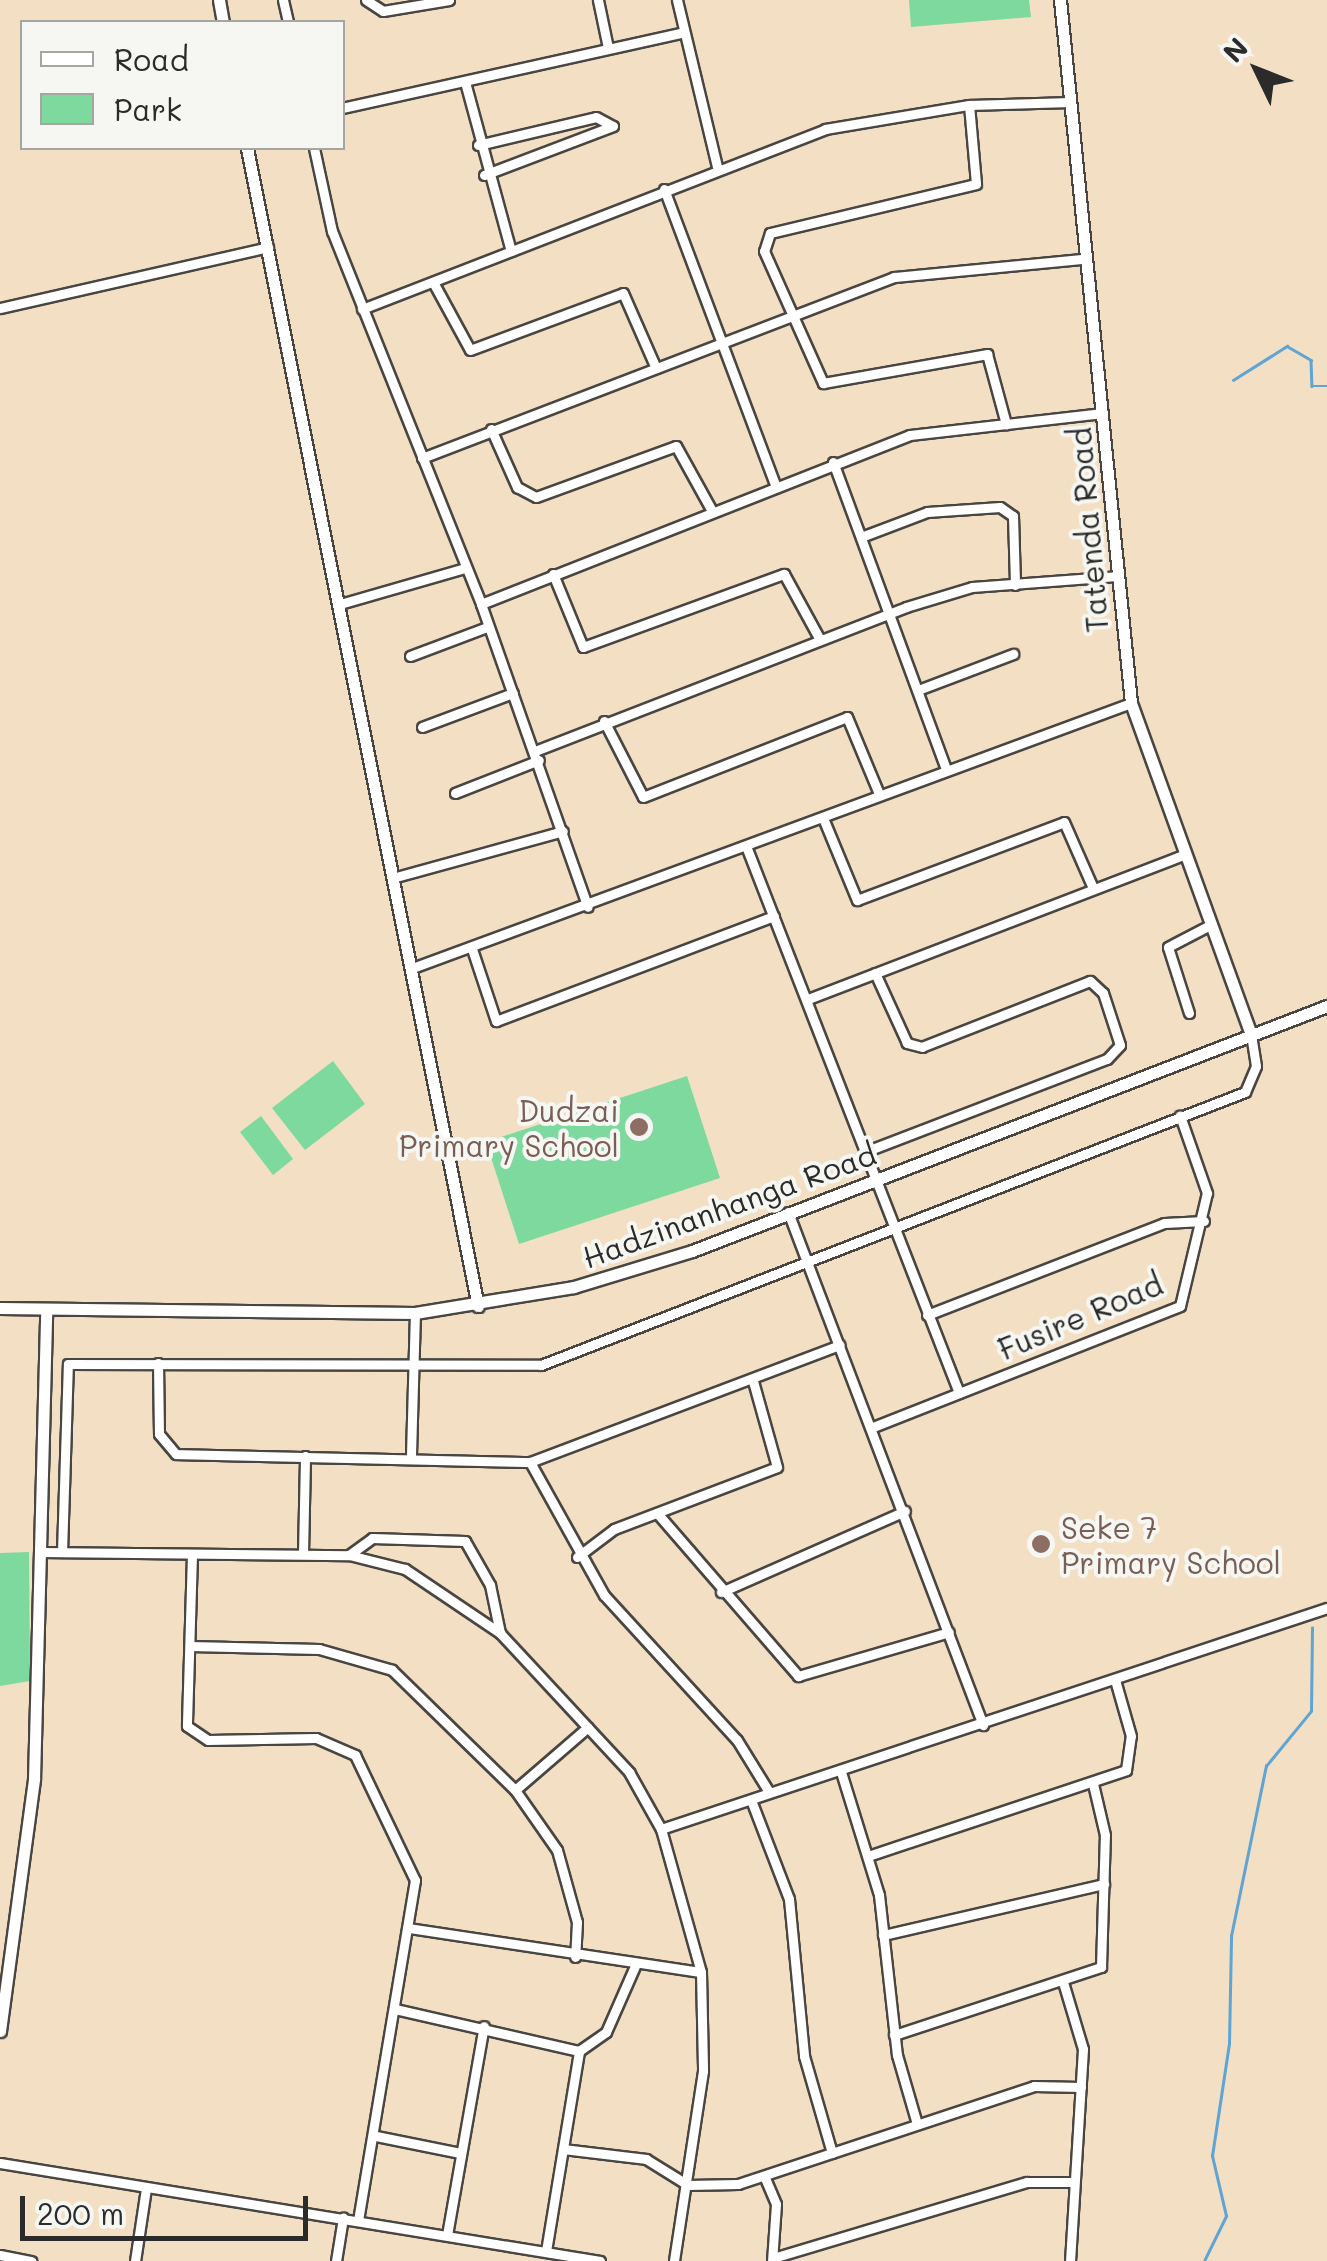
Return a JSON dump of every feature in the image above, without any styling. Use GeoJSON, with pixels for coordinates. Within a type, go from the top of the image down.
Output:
{"type":"FeatureCollection","features":[{"type":"Feature","properties":{"kind":"street"},"geometry":{"type":"LineString","coordinates":[[366,0],[383,11],[449,0]]}},
{"type":"Feature","properties":{"kind":"street"},"geometry":{"type":"LineString","coordinates":[[598,0],[608,48]]}},
{"type":"Feature","properties":{"kind":"street"},"geometry":{"type":"LineString","coordinates":[[678,0],[717,166]]}},
{"type":"Feature","properties":{"kind":"street","name":"Tatenda Road"},"geometry":{"type":"LineString","coordinates":[[1060,0],[1082,259],[1131,702],[1182,856],[1251,1036]]}},
{"type":"Feature","properties":{"kind":"street"},"geometry":{"type":"LineString","coordinates":[[345,107],[684,32]]}},
{"type":"Feature","properties":{"kind":"street"},"geometry":{"type":"LineString","coordinates":[[465,82],[484,175],[512,251]]}},
{"type":"Feature","properties":{"kind":"street"},"geometry":{"type":"LineString","coordinates":[[362,308],[717,166],[826,129],[969,105],[1071,102]]}},
{"type":"Feature","properties":{"kind":"street"},"geometry":{"type":"LineString","coordinates":[[969,105],[976,184],[770,232],[764,251],[784,312],[823,383],[987,354],[1006,424]]}},
{"type":"Feature","properties":{"kind":"street"},"geometry":{"type":"LineString","coordinates":[[478,145],[596,116],[612,126],[484,175]]}},
{"type":"Feature","properties":{"kind":"street"},"geometry":{"type":"LineString","coordinates":[[248,150],[415,966],[478,1306]]}},
{"type":"Feature","properties":{"kind":"street"},"geometry":{"type":"LineString","coordinates":[[315,150],[362,308],[481,604],[588,906]]}},
{"type":"Feature","properties":{"kind":"street"},"geometry":{"type":"LineString","coordinates":[[664,190],[774,485]]}},
{"type":"Feature","properties":{"kind":"street"},"geometry":{"type":"LineString","coordinates":[[0,308],[268,247]]}},
{"type":"Feature","properties":{"kind":"street"},"geometry":{"type":"LineString","coordinates":[[422,458],[722,342],[784,312],[894,277],[1082,259]]}},
{"type":"Feature","properties":{"kind":"street"},"geometry":{"type":"LineString","coordinates":[[433,282],[470,350],[623,294],[656,368]]}},
{"type":"Feature","properties":{"kind":"street"},"geometry":{"type":"LineString","coordinates":[[481,604],[774,485],[910,435],[1102,413]]}},
{"type":"Feature","properties":{"kind":"street"},"geometry":{"type":"LineString","coordinates":[[491,429],[517,487],[536,497],[676,446],[712,511]]}},
{"type":"Feature","properties":{"kind":"street"},"geometry":{"type":"LineString","coordinates":[[833,462],[946,769]]}},
{"type":"Feature","properties":{"kind":"street"},"geometry":{"type":"LineString","coordinates":[[862,537],[926,512],[1000,507],[1013,516],[1015,585]]}},
{"type":"Feature","properties":{"kind":"street"},"geometry":{"type":"LineString","coordinates":[[340,604],[465,568]]}},
{"type":"Feature","properties":{"kind":"street"},"geometry":{"type":"LineString","coordinates":[[553,574],[583,648],[784,574],[819,638]]}},
{"type":"Feature","properties":{"kind":"street"},"geometry":{"type":"LineString","coordinates":[[456,793],[604,721],[888,614],[972,587],[1117,576]]}},
{"type":"Feature","properties":{"kind":"street"},"geometry":{"type":"LineString","coordinates":[[410,656],[487,627]]}},
{"type":"Feature","properties":{"kind":"street"},"geometry":{"type":"LineString","coordinates":[[918,690],[1013,654]]}},
{"type":"Feature","properties":{"kind":"street"},"geometry":{"type":"LineString","coordinates":[[422,727],[512,693]]}},
{"type":"Feature","properties":{"kind":"street"},"geometry":{"type":"LineString","coordinates":[[415,966],[472,949],[1131,702]]}},
{"type":"Feature","properties":{"kind":"street"},"geometry":{"type":"LineString","coordinates":[[604,721],[643,797],[848,717],[879,794]]}},
{"type":"Feature","properties":{"kind":"street"},"geometry":{"type":"LineString","coordinates":[[823,818],[857,900],[1064,822],[1093,888]]}},
{"type":"Feature","properties":{"kind":"street"},"geometry":{"type":"LineString","coordinates":[[396,877],[563,831]]}},
{"type":"Feature","properties":{"kind":"street"},"geometry":{"type":"LineString","coordinates":[[746,846],[959,1392]]}},
{"type":"Feature","properties":{"kind":"street"},"geometry":{"type":"LineString","coordinates":[[808,999],[1182,856]]}},
{"type":"Feature","properties":{"kind":"street"},"geometry":{"type":"LineString","coordinates":[[472,949],[496,1021],[774,916]]}},
{"type":"Feature","properties":{"kind":"street"},"geometry":{"type":"LineString","coordinates":[[1189,1013],[1168,946],[1210,925]]}},
{"type":"Feature","properties":{"kind":"street"},"geometry":{"type":"LineString","coordinates":[[867,1151],[1107,1059],[1120,1045],[1103,993],[1090,982],[922,1047],[907,1043],[876,973]]}},
{"type":"Feature","properties":{"kind":"street","name":"Hadzinanhanga Road"},"geometry":{"type":"LineString","coordinates":[[0,1308],[415,1312],[478,1306],[640,1270],[1327,1006]]}},
{"type":"Feature","properties":{"kind":"street"},"geometry":{"type":"LineString","coordinates":[[62,1552],[68,1364],[541,1365],[1245,1092],[1256,1066],[1251,1036]]}},
{"type":"Feature","properties":{"kind":"street","name":"Fusire Road"},"geometry":{"type":"LineString","coordinates":[[873,1427],[1180,1306],[1204,1222],[1205,1178],[1180,1116]]}},
{"type":"Feature","properties":{"kind":"street"},"geometry":{"type":"LineString","coordinates":[[788,1212],[905,1511],[983,1725]]}},
{"type":"Feature","properties":{"kind":"street"},"geometry":{"type":"LineString","coordinates":[[927,1315],[1164,1223],[1204,1222]]}},
{"type":"Feature","properties":{"kind":"street"},"geometry":{"type":"LineString","coordinates":[[0,2031],[34,1779],[46,1308]]}},
{"type":"Feature","properties":{"kind":"street"},"geometry":{"type":"LineString","coordinates":[[412,1454],[415,1312]]}},
{"type":"Feature","properties":{"kind":"street"},"geometry":{"type":"LineString","coordinates":[[158,1363],[164,1447],[305,1456],[412,1454],[530,1462],[752,1382],[840,1345]]}},
{"type":"Feature","properties":{"kind":"street"},"geometry":{"type":"LineString","coordinates":[[577,1557],[657,1512],[777,1466],[752,1382]]}},
{"type":"Feature","properties":{"kind":"street"},"geometry":{"type":"LineString","coordinates":[[302,1554],[305,1456]]}},
{"type":"Feature","properties":{"kind":"street"},"geometry":{"type":"LineString","coordinates":[[530,1462],[577,1557],[748,1752],[769,1792]]}},
{"type":"Feature","properties":{"kind":"street"},"geometry":{"type":"LineString","coordinates":[[720,1592],[905,1511]]}},
{"type":"Feature","properties":{"kind":"street"},"geometry":{"type":"LineString","coordinates":[[657,1512],[720,1592],[804,1678],[949,1632]]}},
{"type":"Feature","properties":{"kind":"street"},"geometry":{"type":"LineString","coordinates":[[349,1555],[372,1538],[465,1541],[490,1585],[500,1633]]}},
{"type":"Feature","properties":{"kind":"street"},"geometry":{"type":"LineString","coordinates":[[40,1552],[349,1555],[405,1569],[500,1633],[629,1772],[661,1829],[701,1972],[703,2071],[674,2261]]}},
{"type":"Feature","properties":{"kind":"street"},"geometry":{"type":"LineString","coordinates":[[192,1554],[188,1726],[196,1736],[316,1738],[356,1755],[416,1880],[376,2136],[358,2220]]}},
{"type":"Feature","properties":{"kind":"street"},"geometry":{"type":"LineString","coordinates":[[661,1829],[1327,1608]]}},
{"type":"Feature","properties":{"kind":"street"},"geometry":{"type":"LineString","coordinates":[[190,1646],[368,1657],[515,1790],[557,1850],[577,1922],[576,1957]]}},
{"type":"Feature","properties":{"kind":"street"},"geometry":{"type":"LineString","coordinates":[[868,1856],[1094,1784],[1130,1760],[1114,1680]]}},
{"type":"Feature","properties":{"kind":"street"},"geometry":{"type":"LineString","coordinates":[[515,1790],[588,1727]]}},
{"type":"Feature","properties":{"kind":"street"},"geometry":{"type":"LineString","coordinates":[[841,1772],[868,1856],[883,1935],[894,2035],[918,2124]]}},
{"type":"Feature","properties":{"kind":"street"},"geometry":{"type":"LineString","coordinates":[[894,2035],[1063,1982],[1104,1962],[1104,1884],[1094,1784]]}},
{"type":"Feature","properties":{"kind":"street"},"geometry":{"type":"LineString","coordinates":[[751,1800],[789,1899],[804,2056],[832,2153]]}},
{"type":"Feature","properties":{"kind":"street"},"geometry":{"type":"LineString","coordinates":[[883,1935],[1104,1884]]}},
{"type":"Feature","properties":{"kind":"street"},"geometry":{"type":"LineString","coordinates":[[409,1928],[635,1966],[701,1972]]}},
{"type":"Feature","properties":{"kind":"street"},"geometry":{"type":"LineString","coordinates":[[546,2251],[579,2051],[606,2032],[635,1966]]}},
{"type":"Feature","properties":{"kind":"street"},"geometry":{"type":"LineString","coordinates":[[1063,1982],[1083,2049],[1070,2261]]}},
{"type":"Feature","properties":{"kind":"street"},"geometry":{"type":"LineString","coordinates":[[395,2008],[579,2051]]}},
{"type":"Feature","properties":{"kind":"street"},"geometry":{"type":"LineString","coordinates":[[448,2234],[484,2026]]}},
{"type":"Feature","properties":{"kind":"street"},"geometry":{"type":"LineString","coordinates":[[563,2150],[646,2160],[688,2185],[766,2178],[1034,2086],[1081,2087]]}},
{"type":"Feature","properties":{"kind":"street"},"geometry":{"type":"LineString","coordinates":[[376,2136],[460,2153]]}},
{"type":"Feature","properties":{"kind":"street"},"geometry":{"type":"LineString","coordinates":[[0,2163],[600,2261]]}},
{"type":"Feature","properties":{"kind":"street"},"geometry":{"type":"LineString","coordinates":[[766,2178],[776,2204],[772,2260],[1028,2182],[1074,2182]]}},
{"type":"Feature","properties":{"kind":"street"},"geometry":{"type":"LineString","coordinates":[[135,2261],[146,2188]]}},
{"type":"Feature","properties":{"kind":"street"},"geometry":{"type":"LineString","coordinates":[[336,2261],[343,2218]]}},
{"type":"Feature","properties":{"kind":"street"},"geometry":{"type":"LineString","coordinates":[[0,2255],[31,2261]]}},
{"type":"Feature","properties":{"kind":"green space"},"geometry":{"type":"Polygon","coordinates":[[[909,0],[1029,0],[1031,17],[911,27],[909,0]]]}},
{"type":"Feature","properties":{"kind":"green space"},"geometry":{"type":"Polygon","coordinates":[[[333,1061],[365,1104],[305,1150],[272,1108],[333,1061]]]}},
{"type":"Feature","properties":{"kind":"green space"},"geometry":{"type":"Polygon","coordinates":[[[687,1076],[720,1178],[519,1244],[486,1142],[687,1076]]]}},
{"type":"Feature","properties":{"kind":"green space"},"geometry":{"type":"Polygon","coordinates":[[[261,1116],[293,1159],[273,1175],[240,1132],[261,1116]]]}},
{"type":"Feature","properties":{"kind":"green space"},"geometry":{"type":"Polygon","coordinates":[[[29,1552],[30,1681],[0,1686],[0,1553],[29,1552]]]}},
{"type":"Feature","properties":{"kind":"waterway"},"geometry":{"type":"LineString","coordinates":[[1233,380],[1287,346],[1311,360],[1312,386],[1327,386]]}},
{"type":"Feature","properties":{"kind":"waterway"},"geometry":{"type":"LineString","coordinates":[[1204,2261],[1226,2216],[1212,2156],[1229,2043],[1231,1936],[1266,1766],[1311,1711],[1312,1628]]}},
{"type":"Feature","properties":{"kind":"place","name":"Dudzai Primary School"},"geometry":{"type":"Point","coordinates":[639,1127]}},
{"type":"Feature","properties":{"kind":"place","name":"Seke 7 Primary School"},"geometry":{"type":"Point","coordinates":[1041,1544]}}]}
